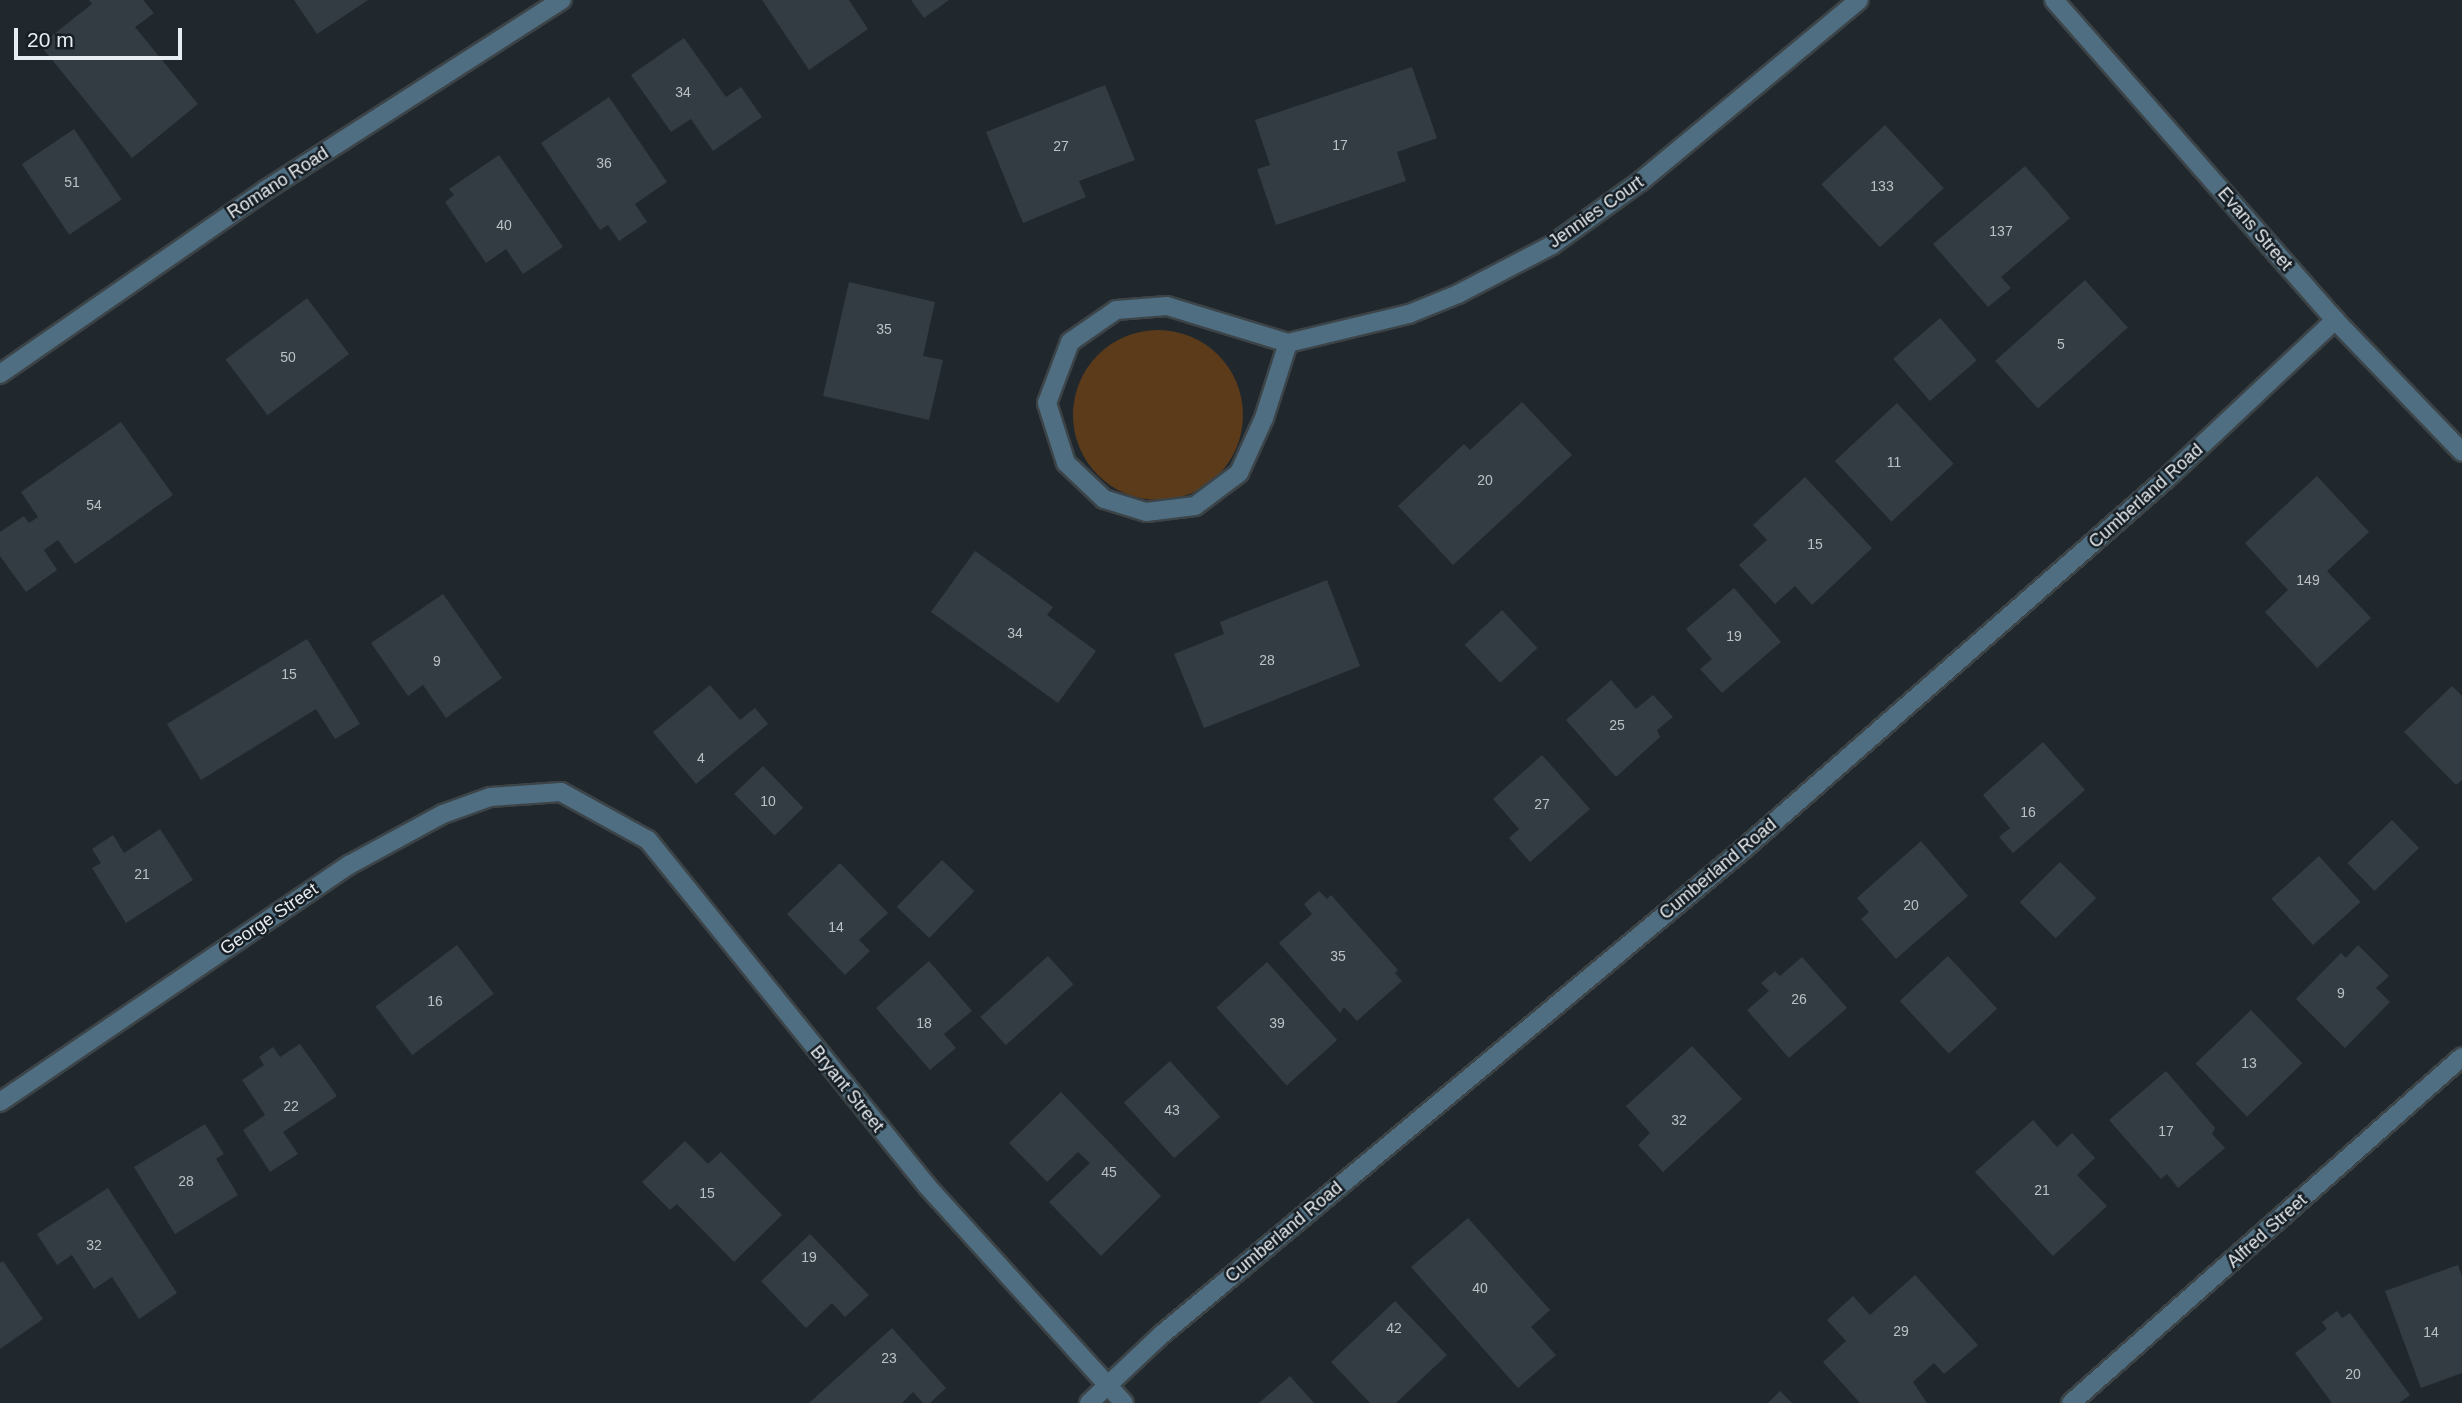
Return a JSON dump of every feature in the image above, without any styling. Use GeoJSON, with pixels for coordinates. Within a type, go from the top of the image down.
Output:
{"type":"FeatureCollection","features":[{"type":"Feature","properties":{"kind":"street","name":"Romano Road"},"geometry":{"type":"LineString","coordinates":[[0,374],[264,191],[562,0]]}},
{"type":"Feature","properties":{"kind":"street","name":"Jennies Court"},"geometry":{"type":"LineString","coordinates":[[1288,343],[1409,314],[1458,295],[1552,245],[1641,181],[1859,0]]}},
{"type":"Feature","properties":{"kind":"street","name":"Evans Street"},"geometry":{"type":"LineString","coordinates":[[2054,0],[2335,320],[2462,452]]}},
{"type":"Feature","properties":{"kind":"street"},"geometry":{"type":"LineString","coordinates":[[1167,306],[1288,343],[1264,418],[1239,472],[1195,506],[1146,512],[1104,499],[1066,463],[1048,403],[1070,342],[1116,310],[1167,306]]}},
{"type":"Feature","properties":{"kind":"street","name":"Cumberland Road"},"geometry":{"type":"LineString","coordinates":[[1089,1403],[1160,1336],[1757,837],[2169,476],[2335,320]]}},
{"type":"Feature","properties":{"kind":"street","name":"Bryant Street"},"geometry":{"type":"LineString","coordinates":[[561,792],[648,840],[927,1186],[1124,1403]]}},
{"type":"Feature","properties":{"kind":"street","name":"George Street"},"geometry":{"type":"LineString","coordinates":[[0,1102],[349,865],[443,814],[490,797],[561,792]]}},
{"type":"Feature","properties":{"kind":"street","name":"Alfred Street"},"geometry":{"type":"LineString","coordinates":[[2071,1403],[2462,1057]]}},
{"type":"Feature","properties":{"kind":"shaded area"},"geometry":{"type":"Polygon","coordinates":[[[1158,330],[1190,337],[1205,344],[1218,355],[1229,368],[1236,383],[1243,415],[1236,447],[1229,462],[1218,475],[1205,486],[1190,493],[1158,500],[1126,493],[1111,486],[1098,475],[1087,462],[1080,447],[1073,415],[1080,383],[1087,368],[1098,355],[1111,344],[1126,337],[1158,330]]]}},
{"type":"Feature","properties":{"kind":"building"},"geometry":{"type":"Polygon","coordinates":[[[89,0],[143,0],[154,13],[135,27],[198,104],[132,158],[40,45],[92,4],[89,0]]]}},
{"type":"Feature","properties":{"kind":"building"},"geometry":{"type":"Polygon","coordinates":[[[294,0],[368,0],[317,34],[294,0]]]}},
{"type":"Feature","properties":{"kind":"building"},"geometry":{"type":"Polygon","coordinates":[[[762,0],[849,0],[868,29],[809,70],[762,0]]]}},
{"type":"Feature","properties":{"kind":"building"},"geometry":{"type":"Polygon","coordinates":[[[911,0],[949,0],[924,18],[911,0]]]}},
{"type":"Feature","properties":{"kind":"building"},"geometry":{"type":"Polygon","coordinates":[[[684,38],[726,97],[741,87],[762,117],[713,151],[691,119],[671,132],[631,75],[684,38]]]}},
{"type":"Feature","properties":{"kind":"building"},"geometry":{"type":"Polygon","coordinates":[[[1412,67],[1437,138],[1397,152],[1406,181],[1276,225],[1257,169],[1270,165],[1255,120],[1412,67]]]}},
{"type":"Feature","properties":{"kind":"building"},"geometry":{"type":"Polygon","coordinates":[[[1105,85],[1135,160],[1079,181],[1086,197],[1023,223],[986,132],[1105,85]]]}},
{"type":"Feature","properties":{"kind":"building"},"geometry":{"type":"Polygon","coordinates":[[[609,97],[667,182],[635,204],[647,222],[619,241],[608,225],[600,230],[541,143],[609,97]]]}},
{"type":"Feature","properties":{"kind":"building"},"geometry":{"type":"Polygon","coordinates":[[[1885,125],[1944,188],[1880,247],[1821,184],[1885,125]]]}},
{"type":"Feature","properties":{"kind":"building"},"geometry":{"type":"Polygon","coordinates":[[[74,129],[122,199],[69,235],[22,164],[74,129]]]}},
{"type":"Feature","properties":{"kind":"building"},"geometry":{"type":"Polygon","coordinates":[[[499,155],[563,247],[523,274],[506,249],[486,263],[445,202],[454,195],[449,189],[499,155]]]}},
{"type":"Feature","properties":{"kind":"building"},"geometry":{"type":"Polygon","coordinates":[[[2025,166],[2070,218],[2001,277],[2011,288],[1988,307],[1933,244],[2025,166]]]}},
{"type":"Feature","properties":{"kind":"building"},"geometry":{"type":"Polygon","coordinates":[[[2085,280],[2128,328],[2038,409],[1995,361],[2085,280]]]}},
{"type":"Feature","properties":{"kind":"building"},"geometry":{"type":"Polygon","coordinates":[[[849,282],[935,302],[923,356],[943,360],[929,420],[823,396],[849,282]]]}},
{"type":"Feature","properties":{"kind":"building"},"geometry":{"type":"Polygon","coordinates":[[[307,298],[349,354],[268,415],[226,359],[307,298]]]}},
{"type":"Feature","properties":{"kind":"building"},"geometry":{"type":"Polygon","coordinates":[[[1940,318],[1977,360],[1930,401],[1893,359],[1940,318]]]}},
{"type":"Feature","properties":{"kind":"building"},"geometry":{"type":"Polygon","coordinates":[[[1522,402],[1572,455],[1453,565],[1398,506],[1464,444],[1470,450],[1522,402]]]}},
{"type":"Feature","properties":{"kind":"building"},"geometry":{"type":"Polygon","coordinates":[[[1897,403],[1954,464],[1891,522],[1835,461],[1897,403]]]}},
{"type":"Feature","properties":{"kind":"building"},"geometry":{"type":"Polygon","coordinates":[[[121,422],[173,495],[75,564],[58,540],[44,550],[57,570],[26,592],[0,556],[0,532],[24,516],[29,523],[38,517],[21,492],[121,422]]]}},
{"type":"Feature","properties":{"kind":"building"},"geometry":{"type":"Polygon","coordinates":[[[2317,476],[2369,532],[2327,571],[2371,618],[2317,668],[2265,612],[2288,590],[2245,543],[2317,476]]]}},
{"type":"Feature","properties":{"kind":"building"},"geometry":{"type":"Polygon","coordinates":[[[1805,477],[1872,548],[1812,605],[1795,586],[1775,604],[1739,565],[1767,540],[1753,525],[1805,477]]]}},
{"type":"Feature","properties":{"kind":"building"},"geometry":{"type":"Polygon","coordinates":[[[975,551],[1053,607],[1047,615],[1096,651],[1058,703],[931,612],[975,551]]]}},
{"type":"Feature","properties":{"kind":"building"},"geometry":{"type":"Polygon","coordinates":[[[1327,580],[1360,666],[1204,728],[1174,654],[1224,634],[1220,622],[1327,580]]]}},
{"type":"Feature","properties":{"kind":"building"},"geometry":{"type":"Polygon","coordinates":[[[1734,588],[1781,642],[1722,693],[1700,669],[1712,659],[1686,629],[1734,588]]]}},
{"type":"Feature","properties":{"kind":"building"},"geometry":{"type":"Polygon","coordinates":[[[443,594],[502,678],[446,718],[423,685],[408,696],[371,643],[443,594]]]}},
{"type":"Feature","properties":{"kind":"building"},"geometry":{"type":"Polygon","coordinates":[[[1502,610],[1537,648],[1500,683],[1465,645],[1502,610]]]}},
{"type":"Feature","properties":{"kind":"building"},"geometry":{"type":"Polygon","coordinates":[[[307,639],[360,724],[335,739],[316,709],[201,780],[167,724],[307,639]]]}},
{"type":"Feature","properties":{"kind":"building"},"geometry":{"type":"Polygon","coordinates":[[[1611,680],[1636,709],[1653,695],[1673,717],[1657,730],[1660,737],[1616,777],[1566,720],[1611,680]]]}},
{"type":"Feature","properties":{"kind":"building"},"geometry":{"type":"Polygon","coordinates":[[[710,685],[740,720],[755,708],[768,724],[696,784],[653,732],[710,685]]]}},
{"type":"Feature","properties":{"kind":"building"},"geometry":{"type":"Polygon","coordinates":[[[2452,686],[2462,696],[2462,780],[2456,785],[2404,732],[2452,686]]]}},
{"type":"Feature","properties":{"kind":"building"},"geometry":{"type":"Polygon","coordinates":[[[2043,742],[2085,790],[2013,853],[1999,837],[2010,828],[1983,795],[2043,742]]]}},
{"type":"Feature","properties":{"kind":"building"},"geometry":{"type":"Polygon","coordinates":[[[1542,755],[1590,809],[1530,862],[1509,838],[1519,829],[1493,799],[1542,755]]]}},
{"type":"Feature","properties":{"kind":"building"},"geometry":{"type":"Polygon","coordinates":[[[763,766],[803,808],[775,836],[734,794],[763,766]]]}},
{"type":"Feature","properties":{"kind":"building"},"geometry":{"type":"Polygon","coordinates":[[[2392,820],[2419,848],[2374,891],[2347,863],[2392,820]]]}},
{"type":"Feature","properties":{"kind":"building"},"geometry":{"type":"Polygon","coordinates":[[[160,829],[193,880],[126,923],[92,868],[101,863],[92,849],[113,835],[124,853],[160,829]]]}},
{"type":"Feature","properties":{"kind":"building"},"geometry":{"type":"Polygon","coordinates":[[[1921,841],[1968,896],[1896,959],[1861,919],[1869,912],[1857,898],[1921,841]]]}},
{"type":"Feature","properties":{"kind":"building"},"geometry":{"type":"Polygon","coordinates":[[[2319,856],[2360,902],[2313,945],[2271,899],[2319,856]]]}},
{"type":"Feature","properties":{"kind":"building"},"geometry":{"type":"Polygon","coordinates":[[[942,860],[974,891],[929,938],[897,907],[942,860]]]}},
{"type":"Feature","properties":{"kind":"building"},"geometry":{"type":"Polygon","coordinates":[[[2060,862],[2096,898],[2056,938],[2020,902],[2060,862]]]}},
{"type":"Feature","properties":{"kind":"building"},"geometry":{"type":"Polygon","coordinates":[[[840,863],[888,913],[859,940],[870,951],[845,975],[787,914],[840,863]]]}},
{"type":"Feature","properties":{"kind":"building"},"geometry":{"type":"Polygon","coordinates":[[[1319,891],[1327,899],[1331,895],[1398,970],[1395,973],[1402,981],[1357,1021],[1344,1007],[1340,1013],[1279,943],[1312,914],[1304,904],[1319,891]]]}},
{"type":"Feature","properties":{"kind":"building"},"geometry":{"type":"Polygon","coordinates":[[[457,945],[494,994],[412,1055],[376,1006],[457,945]]]}},
{"type":"Feature","properties":{"kind":"building"},"geometry":{"type":"Polygon","coordinates":[[[2358,945],[2389,976],[2376,988],[2390,1002],[2345,1048],[2296,999],[2341,953],[2346,958],[2358,945]]]}},
{"type":"Feature","properties":{"kind":"building"},"geometry":{"type":"Polygon","coordinates":[[[1048,956],[1073,984],[1006,1045],[980,1017],[1048,956]]]}},
{"type":"Feature","properties":{"kind":"building"},"geometry":{"type":"Polygon","coordinates":[[[1948,956],[1997,1009],[1949,1054],[1900,1001],[1948,956]]]}},
{"type":"Feature","properties":{"kind":"building"},"geometry":{"type":"Polygon","coordinates":[[[1802,957],[1847,1008],[1789,1058],[1747,1010],[1769,991],[1761,983],[1775,971],[1780,976],[1802,957]]]}},
{"type":"Feature","properties":{"kind":"building"},"geometry":{"type":"Polygon","coordinates":[[[929,961],[972,1011],[944,1034],[956,1048],[930,1070],[876,1008],[929,961]]]}},
{"type":"Feature","properties":{"kind":"building"},"geometry":{"type":"Polygon","coordinates":[[[1267,962],[1337,1040],[1287,1086],[1216,1008],[1267,962]]]}},
{"type":"Feature","properties":{"kind":"building"},"geometry":{"type":"Polygon","coordinates":[[[2251,1010],[2302,1063],[2247,1117],[2196,1063],[2251,1010]]]}},
{"type":"Feature","properties":{"kind":"building"},"geometry":{"type":"Polygon","coordinates":[[[300,1044],[337,1096],[283,1132],[298,1154],[270,1172],[243,1130],[265,1115],[242,1080],[264,1065],[259,1057],[273,1047],[280,1057],[300,1044]]]}},
{"type":"Feature","properties":{"kind":"building"},"geometry":{"type":"Polygon","coordinates":[[[1692,1046],[1742,1099],[1663,1172],[1638,1145],[1650,1133],[1626,1106],[1692,1046]]]}},
{"type":"Feature","properties":{"kind":"building"},"geometry":{"type":"Polygon","coordinates":[[[1170,1061],[1220,1117],[1174,1158],[1124,1102],[1170,1061]]]}},
{"type":"Feature","properties":{"kind":"building"},"geometry":{"type":"Polygon","coordinates":[[[2166,1071],[2215,1128],[2212,1134],[2225,1148],[2178,1188],[2167,1174],[2161,1179],[2109,1120],[2166,1071]]]}},
{"type":"Feature","properties":{"kind":"building"},"geometry":{"type":"Polygon","coordinates":[[[1061,1092],[1161,1196],[1101,1256],[1049,1202],[1090,1163],[1078,1152],[1047,1182],[1009,1143],[1061,1092]]]}},
{"type":"Feature","properties":{"kind":"building"},"geometry":{"type":"Polygon","coordinates":[[[2033,1120],[2057,1147],[2072,1133],[2095,1158],[2077,1175],[2107,1206],[2053,1256],[1975,1172],[2033,1120]]]}},
{"type":"Feature","properties":{"kind":"building"},"geometry":{"type":"Polygon","coordinates":[[[205,1124],[224,1154],[216,1159],[238,1195],[175,1234],[134,1167],[205,1124]]]}},
{"type":"Feature","properties":{"kind":"building"},"geometry":{"type":"Polygon","coordinates":[[[685,1141],[708,1164],[721,1152],[782,1215],[734,1262],[677,1204],[670,1210],[642,1182],[685,1141]]]}},
{"type":"Feature","properties":{"kind":"building"},"geometry":{"type":"Polygon","coordinates":[[[108,1188],[177,1293],[139,1319],[112,1277],[94,1289],[72,1255],[57,1265],[37,1234],[108,1188]]]}},
{"type":"Feature","properties":{"kind":"building"},"geometry":{"type":"Polygon","coordinates":[[[1468,1218],[1550,1310],[1531,1327],[1556,1355],[1518,1388],[1411,1267],[1468,1218]]]}},
{"type":"Feature","properties":{"kind":"building"},"geometry":{"type":"Polygon","coordinates":[[[810,1234],[869,1295],[845,1317],[832,1303],[806,1328],[761,1281],[810,1234]]]}},
{"type":"Feature","properties":{"kind":"building"},"geometry":{"type":"Polygon","coordinates":[[[3,1261],[43,1319],[0,1349],[0,1263],[3,1261]]]}},
{"type":"Feature","properties":{"kind":"building"},"geometry":{"type":"Polygon","coordinates":[[[2458,1265],[2462,1276],[2462,1373],[2421,1388],[2385,1291],[2458,1265]]]}},
{"type":"Feature","properties":{"kind":"building"},"geometry":{"type":"Polygon","coordinates":[[[1915,1275],[1978,1345],[1944,1374],[1934,1363],[1913,1382],[1927,1403],[1860,1403],[1823,1362],[1846,1341],[1827,1320],[1853,1296],[1870,1315],[1915,1275]]]}},
{"type":"Feature","properties":{"kind":"building"},"geometry":{"type":"Polygon","coordinates":[[[1395,1301],[1447,1355],[1396,1403],[1370,1403],[1331,1362],[1395,1301]]]}},
{"type":"Feature","properties":{"kind":"building"},"geometry":{"type":"Polygon","coordinates":[[[2337,1311],[2342,1318],[2350,1313],[2410,1395],[2399,1403],[2332,1403],[2295,1353],[2327,1329],[2322,1322],[2337,1311]]]}},
{"type":"Feature","properties":{"kind":"building"},"geometry":{"type":"Polygon","coordinates":[[[892,1328],[946,1388],[930,1403],[923,1403],[913,1392],[902,1403],[809,1403],[892,1328]]]}},
{"type":"Feature","properties":{"kind":"building"},"geometry":{"type":"Polygon","coordinates":[[[1290,1376],[1314,1403],[1259,1403],[1290,1376]]]}},
{"type":"Feature","properties":{"kind":"building"},"geometry":{"type":"Polygon","coordinates":[[[1780,1391],[1792,1403],[1768,1403],[1780,1391]]]}}]}
